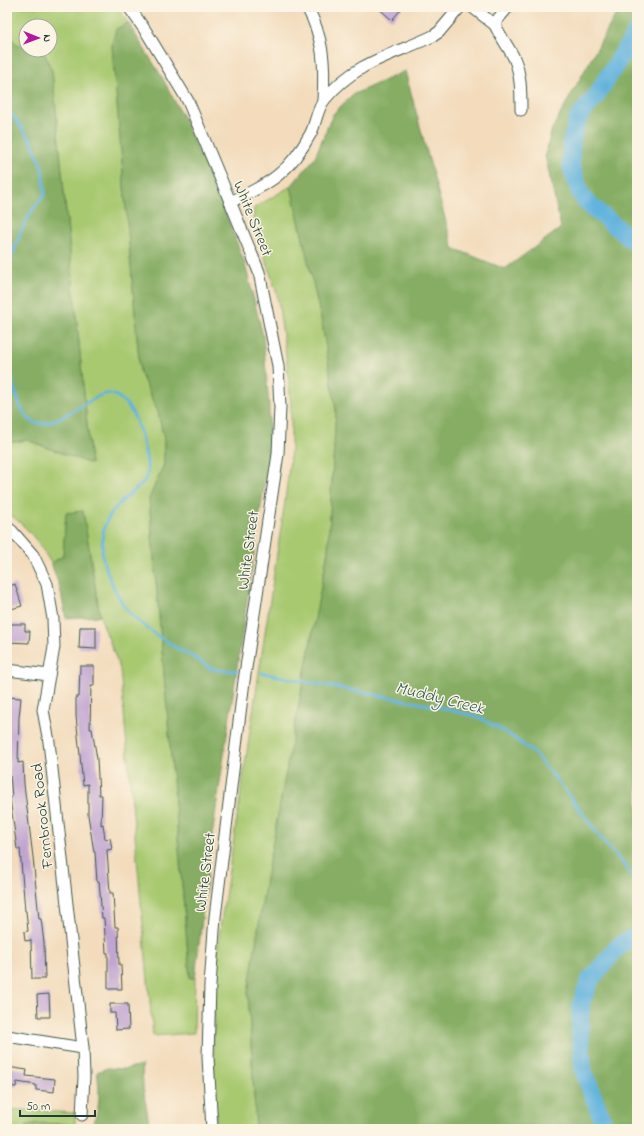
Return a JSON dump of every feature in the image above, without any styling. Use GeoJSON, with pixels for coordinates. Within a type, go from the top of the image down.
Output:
{"type":"FeatureCollection","features":[{"type":"Feature","properties":{"kind":"street","name":"White Street"},"geometry":{"type":"LineString","coordinates":[[129,7],[147,33],[188,101],[230,202],[259,272],[278,366],[280,407],[278,454],[244,681],[215,917],[210,985],[208,1056],[212,1129]]}},
{"type":"Feature","properties":{"kind":"street"},"geometry":{"type":"LineString","coordinates":[[230,202],[270,183],[282,173],[295,158],[312,131],[323,100],[323,53],[320,38],[307,7]]}},
{"type":"Feature","properties":{"kind":"street"},"geometry":{"type":"LineString","coordinates":[[323,100],[339,84],[364,65],[433,36],[460,7]]}},
{"type":"Feature","properties":{"kind":"street"},"geometry":{"type":"LineString","coordinates":[[472,7],[495,25],[513,57],[518,68],[521,89],[521,110]]}},
{"type":"Feature","properties":{"kind":"street"},"geometry":{"type":"LineString","coordinates":[[495,25],[497,20],[508,7]]}},
{"type":"Feature","properties":{"kind":"street","name":"Fernbrook Road"},"geometry":{"type":"LineString","coordinates":[[7,528],[12,530],[33,555],[47,584],[53,619],[54,647],[44,710],[49,742],[83,1048],[84,1076],[82,1115]]}},
{"type":"Feature","properties":{"kind":"street"},"geometry":{"type":"LineString","coordinates":[[7,670],[49,675]]}},
{"type":"Feature","properties":{"kind":"street"},"geometry":{"type":"LineString","coordinates":[[7,1036],[83,1048]]}},
{"type":"Feature","properties":{"kind":"green space"},"geometry":{"type":"Polygon","coordinates":[[[7,7],[118,7],[128,23],[116,30],[112,45],[140,372],[158,412],[164,439],[164,464],[149,499],[190,978],[195,978],[194,1033],[153,1036],[120,669],[100,616],[83,512],[66,513],[63,556],[51,563],[27,529],[7,513],[7,443],[27,440],[91,464],[52,71],[46,58],[58,58],[58,18],[18,18],[18,45],[7,35],[7,7]]]}},
{"type":"Feature","properties":{"kind":"green space"},"geometry":{"type":"Polygon","coordinates":[[[620,7],[637,7],[637,1129],[256,1129],[248,993],[267,873],[328,550],[336,410],[322,323],[291,186],[314,159],[333,114],[352,95],[405,71],[453,248],[505,269],[561,228],[545,155],[552,129],[620,7]]]}},
{"type":"Feature","properties":{"kind":"green space"},"geometry":{"type":"Polygon","coordinates":[[[128,23],[162,77],[187,125],[220,199],[245,264],[263,336],[269,406],[269,452],[211,843],[195,978],[190,978],[149,499],[164,464],[164,439],[158,412],[140,372],[112,45],[116,29],[128,23]]]}},
{"type":"Feature","properties":{"kind":"green space"},"geometry":{"type":"Polygon","coordinates":[[[7,35],[18,45],[18,58],[46,58],[52,71],[91,464],[27,440],[7,443],[7,35]]]}},
{"type":"Feature","properties":{"kind":"green space"},"geometry":{"type":"Polygon","coordinates":[[[291,186],[322,323],[336,410],[328,550],[267,873],[248,993],[256,1129],[217,1129],[213,1077],[215,976],[219,936],[285,501],[291,450],[291,406],[287,363],[277,294],[253,221],[254,208],[291,186]]]}},
{"type":"Feature","properties":{"kind":"green space"},"geometry":{"type":"Polygon","coordinates":[[[83,511],[100,616],[66,618],[60,588],[51,563],[63,556],[66,513],[83,511]]]}},
{"type":"Feature","properties":{"kind":"green space"},"geometry":{"type":"Polygon","coordinates":[[[142,1065],[143,1087],[150,1129],[90,1129],[94,1122],[99,1101],[97,1072],[107,1068],[125,1069],[142,1065]]]}},
{"type":"Feature","properties":{"kind":"green space"},"geometry":{"type":"Polygon","coordinates":[[[7,1109],[75,1113],[75,1129],[7,1129],[7,1109]]]}},
{"type":"Feature","properties":{"kind":"green space"},"geometry":{"type":"Polygon","coordinates":[[[39,1123],[66,1124],[77,1129],[26,1129],[27,1125],[39,1123]]]}},
{"type":"Feature","properties":{"kind":"building"},"geometry":{"type":"Polygon","coordinates":[[[377,7],[403,7],[392,20],[377,7]]]}},
{"type":"Feature","properties":{"kind":"building"},"geometry":{"type":"Polygon","coordinates":[[[15,584],[22,606],[11,609],[9,603],[7,603],[7,587],[15,584]]]}},
{"type":"Feature","properties":{"kind":"building"},"geometry":{"type":"Polygon","coordinates":[[[7,624],[25,624],[25,631],[30,631],[29,643],[7,642],[7,624]]]}},
{"type":"Feature","properties":{"kind":"building"},"geometry":{"type":"Polygon","coordinates":[[[80,627],[96,627],[96,649],[79,648],[80,627]]]}},
{"type":"Feature","properties":{"kind":"building"},"geometry":{"type":"Polygon","coordinates":[[[80,666],[94,666],[94,686],[91,686],[90,729],[92,729],[97,759],[99,795],[102,795],[101,825],[103,824],[105,839],[110,838],[112,849],[107,850],[110,893],[113,893],[115,927],[118,927],[119,965],[121,965],[122,989],[108,989],[108,953],[106,953],[104,918],[102,918],[99,881],[97,882],[95,852],[88,815],[88,784],[83,785],[76,716],[76,697],[79,697],[80,666]]]}},
{"type":"Feature","properties":{"kind":"building"},"geometry":{"type":"Polygon","coordinates":[[[7,697],[21,698],[18,763],[23,762],[24,784],[39,919],[41,919],[44,943],[45,979],[32,979],[31,940],[25,941],[24,932],[28,931],[20,849],[17,849],[10,798],[12,797],[7,754],[7,697]]]}},
{"type":"Feature","properties":{"kind":"building"},"geometry":{"type":"Polygon","coordinates":[[[49,994],[50,1017],[38,1017],[37,995],[49,994]]]}},
{"type":"Feature","properties":{"kind":"building"},"geometry":{"type":"Polygon","coordinates":[[[110,1004],[128,1004],[129,1029],[116,1030],[115,1013],[110,1013],[110,1004]]]}},
{"type":"Feature","properties":{"kind":"building"},"geometry":{"type":"Polygon","coordinates":[[[7,1067],[27,1070],[26,1076],[55,1079],[54,1092],[36,1090],[36,1085],[17,1082],[16,1087],[7,1086],[7,1067]]]}},
{"type":"Feature","properties":{"kind":"waterway"},"geometry":{"type":"LineString","coordinates":[[637,31],[596,96],[578,118],[571,142],[571,165],[580,193],[586,202],[637,244]]}},
{"type":"Feature","properties":{"kind":"waterway","name":"Muddy Creek"},"geometry":{"type":"LineString","coordinates":[[7,108],[32,142],[42,167],[45,195],[37,203],[21,231],[7,272]]}},
{"type":"Feature","properties":{"kind":"waterway","name":"Muddy Creek"},"geometry":{"type":"LineString","coordinates":[[7,351],[14,387],[20,406],[29,419],[37,423],[46,423],[56,420],[105,394],[118,397],[128,407],[136,420],[141,437],[146,456],[147,473],[143,483],[118,505],[111,514],[103,532],[103,559],[109,577],[124,606],[148,629],[170,644],[213,669],[237,671]]}},
{"type":"Feature","properties":{"kind":"waterway","name":"Muddy Creek"},"geometry":{"type":"LineString","coordinates":[[262,673],[434,706],[478,717],[507,733],[534,753],[561,785],[600,837],[626,867],[637,883]]}},
{"type":"Feature","properties":{"kind":"waterway"},"geometry":{"type":"LineString","coordinates":[[606,1129],[583,1070],[580,1031],[581,1004],[590,980],[619,946],[637,935]]}}]}
